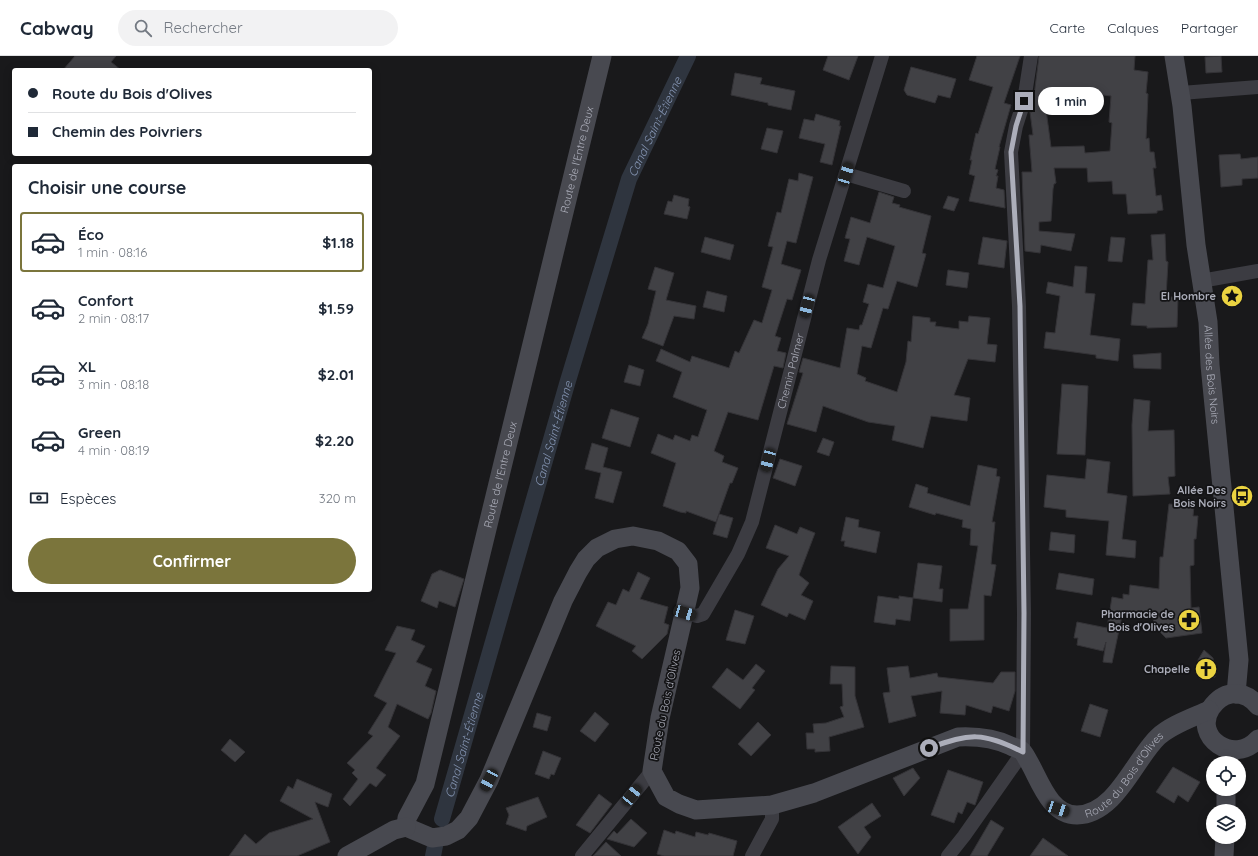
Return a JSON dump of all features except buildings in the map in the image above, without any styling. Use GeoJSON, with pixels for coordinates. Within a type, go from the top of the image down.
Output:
{"type":"FeatureCollection","features":[{"type":"Feature","properties":{"kind":"main road","name":"Route de l'Entre Deux"},"geometry":{"type":"LineString","coordinates":[[406,827],[407,818],[424,784],[428,771],[602,56]]}},
{"type":"Feature","properties":{"kind":"main road","name":"Allée des Bois Noirs"},"geometry":{"type":"LineString","coordinates":[[1174,56],[1181,93],[1201,281],[1208,322],[1210,364],[1239,660],[1236,694]]}},
{"type":"Feature","properties":{"kind":"main road","name":"Route du Bois d'Olives"},"geometry":{"type":"LineString","coordinates":[[406,827],[432,838],[446,836],[458,830],[469,818],[489,780],[563,601],[586,559],[597,548],[615,539],[632,536],[658,542],[678,551],[688,564],[690,588],[660,718],[652,771],[666,797],[678,804],[696,810],[772,805],[814,793],[958,737],[978,736],[998,740],[1023,752],[1042,789],[1058,809],[1076,815],[1092,812],[1106,803],[1120,788],[1158,736],[1209,710],[1220,698],[1236,694]]}},
{"type":"Feature","properties":{"kind":"main road"},"geometry":{"type":"LineString","coordinates":[[1236,694],[1244,695],[1258,705]]}},
{"type":"Feature","properties":{"kind":"main road"},"geometry":{"type":"LineString","coordinates":[[1209,710],[1206,724],[1217,747]]}},
{"type":"Feature","properties":{"kind":"main road","name":"Route du Bois d'Olives"},"geometry":{"type":"LineString","coordinates":[[1171,729],[1188,728],[1217,747],[1233,750],[1248,750]]}},
{"type":"Feature","properties":{"kind":"main road"},"geometry":{"type":"LineString","coordinates":[[347,856],[394,830],[406,827]]}},
{"type":"Feature","properties":{"kind":"main road"},"geometry":{"type":"LineString","coordinates":[[1224,856],[1225,844]]}},
{"type":"Feature","properties":{"kind":"street","name":"Chemin Palmer"},"geometry":{"type":"LineString","coordinates":[[685,613],[697,616],[703,614],[738,554],[752,522],[819,260],[882,56]]}},
{"type":"Feature","properties":{"kind":"street"},"geometry":{"type":"LineString","coordinates":[[948,856],[1023,752],[1024,613],[1020,306],[1011,152],[1016,126],[1024,101],[1031,56]]}},
{"type":"Feature","properties":{"kind":"street"},"geometry":{"type":"LineString","coordinates":[[1181,93],[1258,87]]}},
{"type":"Feature","properties":{"kind":"street"},"geometry":{"type":"LineString","coordinates":[[846,174],[904,191]]}},
{"type":"Feature","properties":{"kind":"street"},"geometry":{"type":"LineString","coordinates":[[1201,281],[1258,271]]}},
{"type":"Feature","properties":{"kind":"street"},"geometry":{"type":"LineString","coordinates":[[582,856],[652,771]]}},
{"type":"Feature","properties":{"kind":"street"},"geometry":{"type":"LineString","coordinates":[[752,856],[772,819],[772,805]]}},
{"type":"Feature","properties":{"kind":"waterway","name":"Canal Saint-Étienne"},"geometry":{"type":"LineString","coordinates":[[442,819],[567,384],[629,179],[688,56]]}},
{"type":"Feature","properties":{"kind":"waterway","name":"Canal Saint-Étienne"},"geometry":{"type":"LineString","coordinates":[[433,856],[435,846]]}},
{"type":"Feature","properties":{"kind":"place","name":"El Hombre"},"geometry":{"type":"Point","coordinates":[1232,296]}},
{"type":"Feature","properties":{"kind":"place","name":"Allée Des Bois Noirs"},"geometry":{"type":"Point","coordinates":[1242,496]}},
{"type":"Feature","properties":{"kind":"place","name":"Pharmacie de Bois d'Olives"},"geometry":{"type":"Point","coordinates":[1189,620]}},
{"type":"Feature","properties":{"kind":"place","name":"Chapelle"},"geometry":{"type":"Point","coordinates":[1206,669]}},
{"type":"Feature","properties":{"kind":"route"},"geometry":{"type":"LineString","coordinates":[[929,748],[958,737],[978,736],[998,740],[1023,752],[1024,613],[1020,306],[1011,152],[1016,126],[1024,101]]}}]}
